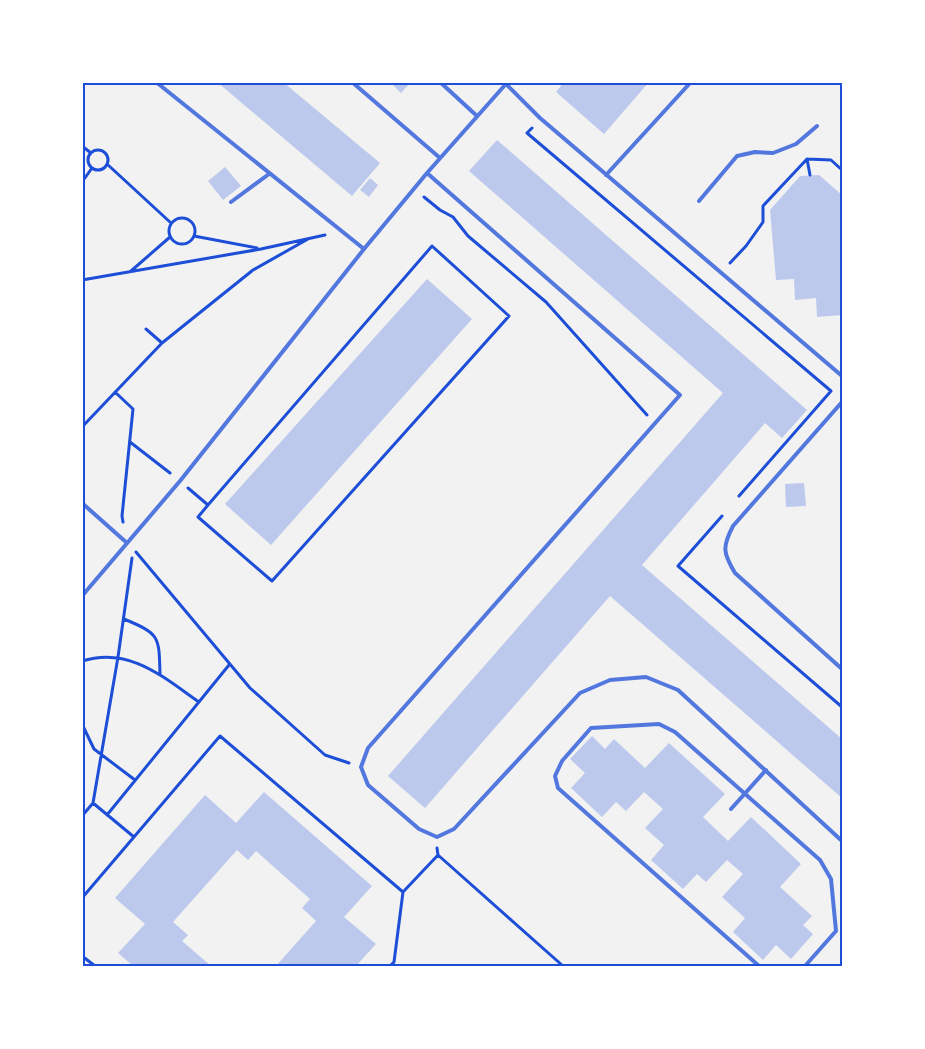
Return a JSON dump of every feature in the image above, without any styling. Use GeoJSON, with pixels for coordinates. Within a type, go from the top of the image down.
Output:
{"type":"FeatureCollection","features":[{"type":"Feature","properties":{"kind":"lane"},"geometry":{"type":"LineString","coordinates":[[156,82],[364,249]]}},
{"type":"Feature","properties":{"kind":"lane"},"geometry":{"type":"LineString","coordinates":[[352,82],[440,158]]}},
{"type":"Feature","properties":{"kind":"lane"},"geometry":{"type":"LineString","coordinates":[[440,82],[477,116]]}},
{"type":"Feature","properties":{"kind":"lane"},"geometry":{"type":"LineString","coordinates":[[606,175],[691,82]]}},
{"type":"Feature","properties":{"kind":"lane"},"geometry":{"type":"LineString","coordinates":[[82,596],[180,481],[364,249],[504,84],[540,118],[842,376]]}},
{"type":"Feature","properties":{"kind":"lane"},"geometry":{"type":"LineString","coordinates":[[699,200],[737,156],[755,152],[773,153],[789,147],[796,144],[817,126]]}},
{"type":"Feature","properties":{"kind":"lane"},"geometry":{"type":"LineString","coordinates":[[427,173],[680,395],[368,748],[362,767],[368,785],[419,830],[437,836],[454,829],[580,693],[610,680],[646,677],[678,690],[842,841]]}},
{"type":"Feature","properties":{"kind":"lane"},"geometry":{"type":"LineString","coordinates":[[231,202],[269,174]]}},
{"type":"Feature","properties":{"kind":"lane"},"geometry":{"type":"LineString","coordinates":[[842,402],[733,526],[725,540],[726,558],[735,573],[842,669]]}},
{"type":"Feature","properties":{"kind":"lane"},"geometry":{"type":"LineString","coordinates":[[82,503],[127,543]]}},
{"type":"Feature","properties":{"kind":"lane"},"geometry":{"type":"LineString","coordinates":[[760,966],[558,788],[555,776],[562,761],[591,728],[660,724],[675,732],[820,860],[831,879],[836,931],[805,966]]}},
{"type":"Feature","properties":{"kind":"lane"},"geometry":{"type":"LineString","coordinates":[[731,808],[766,770]]}},
{"type":"Feature","properties":{"kind":"path"},"geometry":{"type":"LineString","coordinates":[[540,118],[527,133],[831,391],[736,500]]}},
{"type":"Feature","properties":{"kind":"path"},"geometry":{"type":"LineString","coordinates":[[82,146],[91,153]]}},
{"type":"Feature","properties":{"kind":"path"},"geometry":{"type":"LineString","coordinates":[[97,150],[104,152],[108,158],[107,164],[103,169],[97,170],[88,163],[91,153],[97,150]]}},
{"type":"Feature","properties":{"kind":"path"},"geometry":{"type":"LineString","coordinates":[[807,158],[831,160],[842,170]]}},
{"type":"Feature","properties":{"kind":"path"},"geometry":{"type":"LineString","coordinates":[[807,158],[810,175]]}},
{"type":"Feature","properties":{"kind":"path"},"geometry":{"type":"LineString","coordinates":[[721,272],[746,246],[763,222],[763,206],[807,158]]}},
{"type":"Feature","properties":{"kind":"path"},"geometry":{"type":"LineString","coordinates":[[107,164],[171,223]]}},
{"type":"Feature","properties":{"kind":"path"},"geometry":{"type":"LineString","coordinates":[[82,182],[92,168]]}},
{"type":"Feature","properties":{"kind":"path"},"geometry":{"type":"LineString","coordinates":[[424,196],[440,210],[453,217],[468,236],[546,302],[655,424]]}},
{"type":"Feature","properties":{"kind":"path"},"geometry":{"type":"LineString","coordinates":[[177,218],[185,218],[191,222],[195,228],[194,236],[190,242],[183,244],[176,242],[170,237],[171,223],[177,218]]}},
{"type":"Feature","properties":{"kind":"path"},"geometry":{"type":"LineString","coordinates":[[82,280],[261,249],[342,231]]}},
{"type":"Feature","properties":{"kind":"path"},"geometry":{"type":"LineString","coordinates":[[194,236],[261,249]]}},
{"type":"Feature","properties":{"kind":"path"},"geometry":{"type":"LineString","coordinates":[[129,272],[170,237]]}},
{"type":"Feature","properties":{"kind":"path"},"geometry":{"type":"LineString","coordinates":[[82,426],[162,343],[253,270],[308,239]]}},
{"type":"Feature","properties":{"kind":"path"},"geometry":{"type":"LineString","coordinates":[[432,246],[509,316],[272,581],[198,517],[208,505],[432,246]]}},
{"type":"Feature","properties":{"kind":"path"},"geometry":{"type":"LineString","coordinates":[[146,330],[162,343]]}},
{"type":"Feature","properties":{"kind":"path"},"geometry":{"type":"LineString","coordinates":[[115,392],[134,409],[122,516],[127,543],[250,688],[324,755],[362,767]]}},
{"type":"Feature","properties":{"kind":"path"},"geometry":{"type":"LineString","coordinates":[[130,442],[208,505]]}},
{"type":"Feature","properties":{"kind":"path"},"geometry":{"type":"LineString","coordinates":[[723,515],[678,566],[842,707]]}},
{"type":"Feature","properties":{"kind":"path"},"geometry":{"type":"LineString","coordinates":[[82,816],[93,803],[124,619],[131,565]]}},
{"type":"Feature","properties":{"kind":"path"},"geometry":{"type":"LineString","coordinates":[[124,619],[145,628],[155,636],[159,648],[160,675]]}},
{"type":"Feature","properties":{"kind":"path"},"geometry":{"type":"LineString","coordinates":[[82,660],[95,657],[118,656],[138,663],[160,675],[199,702]]}},
{"type":"Feature","properties":{"kind":"path"},"geometry":{"type":"LineString","coordinates":[[107,815],[229,665]]}},
{"type":"Feature","properties":{"kind":"path"},"geometry":{"type":"LineString","coordinates":[[82,724],[94,749],[135,780]]}},
{"type":"Feature","properties":{"kind":"path"},"geometry":{"type":"LineString","coordinates":[[82,898],[220,736],[402,892]]}},
{"type":"Feature","properties":{"kind":"path"},"geometry":{"type":"LineString","coordinates":[[93,803],[134,837]]}},
{"type":"Feature","properties":{"kind":"path"},"geometry":{"type":"LineString","coordinates":[[437,836],[438,855],[562,966]]}},
{"type":"Feature","properties":{"kind":"path"},"geometry":{"type":"LineString","coordinates":[[390,966],[394,962],[402,892],[438,855]]}},
{"type":"Feature","properties":{"kind":"path"},"geometry":{"type":"LineString","coordinates":[[82,956],[95,966]]}},
{"type":"Feature","properties":{"kind":"building"},"geometry":{"type":"Polygon","coordinates":[[[217,82],[283,82],[380,163],[352,196],[217,82]]]}},
{"type":"Feature","properties":{"kind":"building"},"geometry":{"type":"Polygon","coordinates":[[[393,82],[411,82],[401,93],[392,84],[393,82]]]}},
{"type":"Feature","properties":{"kind":"building"},"geometry":{"type":"Polygon","coordinates":[[[564,82],[649,82],[604,134],[556,92],[564,82]]]}},
{"type":"Feature","properties":{"kind":"building"},"geometry":{"type":"Polygon","coordinates":[[[497,140],[807,410],[782,438],[765,423],[642,565],[842,739],[842,798],[610,596],[425,808],[388,776],[723,393],[469,171],[497,140]]]}},
{"type":"Feature","properties":{"kind":"building"},"geometry":{"type":"Polygon","coordinates":[[[225,167],[241,186],[223,200],[208,181],[225,167]]]}},
{"type":"Feature","properties":{"kind":"building"},"geometry":{"type":"Polygon","coordinates":[[[819,175],[842,195],[842,315],[817,317],[816,298],[795,300],[794,279],[776,280],[770,210],[800,176],[819,175]]]}},
{"type":"Feature","properties":{"kind":"building"},"geometry":{"type":"Polygon","coordinates":[[[370,178],[378,185],[369,197],[360,190],[370,178]]]}},
{"type":"Feature","properties":{"kind":"building"},"geometry":{"type":"Polygon","coordinates":[[[427,279],[472,319],[271,545],[225,504],[427,279]]]}},
{"type":"Feature","properties":{"kind":"building"},"geometry":{"type":"Polygon","coordinates":[[[804,483],[806,506],[786,507],[785,484],[804,483]]]}},
{"type":"Feature","properties":{"kind":"building"},"geometry":{"type":"Polygon","coordinates":[[[592,736],[605,749],[614,739],[645,768],[669,743],[725,794],[703,817],[728,841],[751,817],[801,864],[780,887],[812,916],[803,925],[813,934],[791,959],[776,945],[763,960],[733,932],[745,918],[722,897],[743,874],[727,860],[706,882],[697,874],[683,889],[651,860],[664,845],[645,828],[663,809],[644,792],[626,811],[616,802],[602,817],[571,788],[585,773],[570,759],[592,736]]]}},
{"type":"Feature","properties":{"kind":"building"},"geometry":{"type":"Polygon","coordinates":[[[264,792],[372,886],[344,917],[376,944],[356,966],[276,966],[316,921],[302,908],[310,899],[256,851],[248,860],[237,850],[173,922],[188,935],[182,941],[211,966],[133,966],[118,953],[145,924],[115,898],[205,795],[236,823],[264,792]]]}}]}
